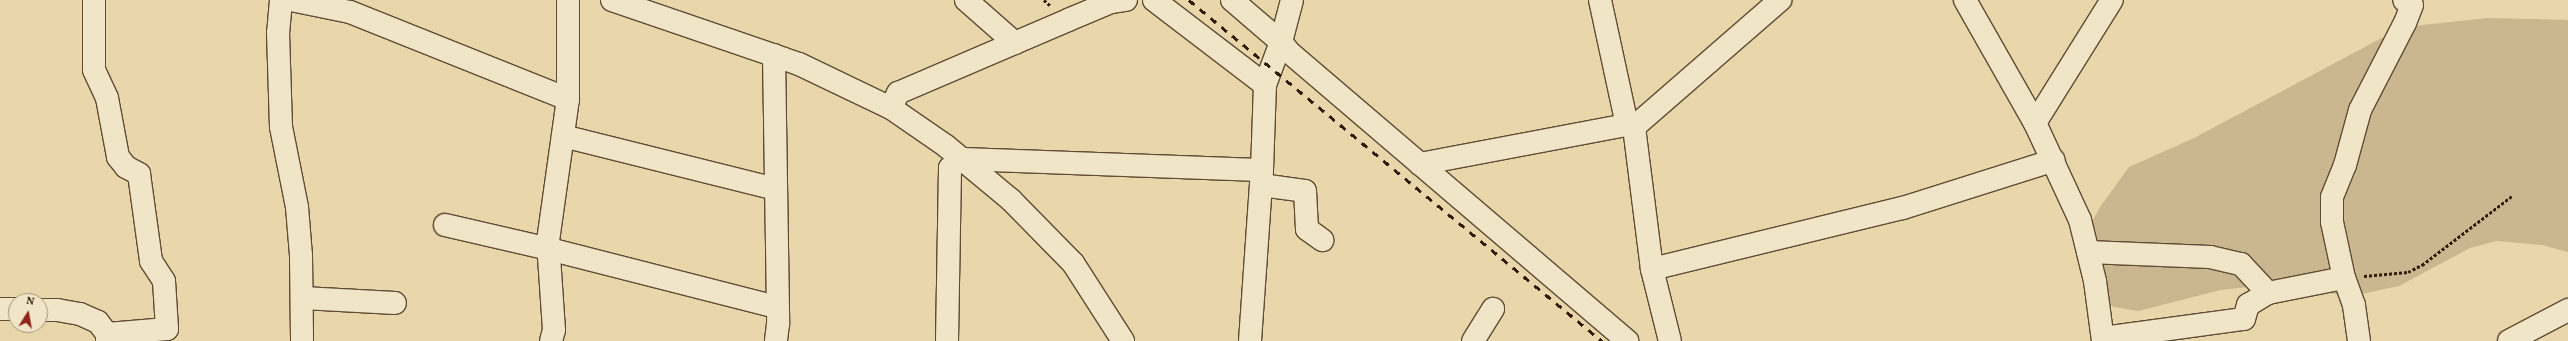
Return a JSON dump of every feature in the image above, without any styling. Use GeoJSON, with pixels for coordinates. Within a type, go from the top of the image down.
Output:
{"type":"FeatureCollection","features":[{"type":"Feature","properties":{"kind":"street"},"geometry":{"type":"LineString","coordinates":[[48,310],[80,314],[98,322],[107,337],[167,329],[164,281],[151,261],[139,174],[126,167],[118,157],[107,98],[94,70],[94,0]]}},
{"type":"Feature","properties":{"kind":"street"},"geometry":{"type":"LineString","coordinates":[[282,0],[278,32],[281,127],[297,207],[303,298],[302,341]]}},
{"type":"Feature","properties":{"kind":"street"},"geometry":{"type":"LineString","coordinates":[[291,0],[350,12],[568,99]]}},
{"type":"Feature","properties":{"kind":"street"},"geometry":{"type":"LineString","coordinates":[[551,341],[554,330],[549,249],[568,99],[568,0]]}},
{"type":"Feature","properties":{"kind":"street"},"geometry":{"type":"LineString","coordinates":[[612,0],[799,64],[891,108],[961,158],[1011,200],[1073,263],[1124,341]]}},
{"type":"Feature","properties":{"kind":"street"},"geometry":{"type":"LineString","coordinates":[[966,0],[1015,43]]}},
{"type":"Feature","properties":{"kind":"street"},"geometry":{"type":"LineString","coordinates":[[891,108],[898,93],[1111,2],[1126,0]]}},
{"type":"Feature","properties":{"kind":"street"},"geometry":{"type":"LineString","coordinates":[[1154,0],[1265,85]]}},
{"type":"Feature","properties":{"kind":"street"},"geometry":{"type":"LineString","coordinates":[[1232,0],[1281,42],[1288,52],[1627,341]]}},
{"type":"Feature","properties":{"kind":"street"},"geometry":{"type":"LineString","coordinates":[[1250,341],[1262,177],[1265,85],[1281,42],[1292,0]]}},
{"type":"Feature","properties":{"kind":"street"},"geometry":{"type":"LineString","coordinates":[[1600,0],[1630,126],[1652,269],[1670,341]]}},
{"type":"Feature","properties":{"kind":"street"},"geometry":{"type":"LineString","coordinates":[[1420,164],[1630,126],[1780,0]]}},
{"type":"Feature","properties":{"kind":"street"},"geometry":{"type":"LineString","coordinates":[[1965,0],[2035,123],[2054,160],[2080,220],[2095,281],[2103,340],[2244,319],[2248,305],[2268,293],[2344,278]]}},
{"type":"Feature","properties":{"kind":"street"},"geometry":{"type":"LineString","coordinates":[[2035,123],[2112,0]]}},
{"type":"Feature","properties":{"kind":"street"},"geometry":{"type":"LineString","coordinates":[[2360,341],[2354,305],[2344,278],[2332,222],[2332,197],[2345,165],[2360,110],[2405,23],[2412,5],[2404,0]]}},
{"type":"Feature","properties":{"kind":"street"},"geometry":{"type":"LineString","coordinates":[[774,55],[778,307],[776,341]]}},
{"type":"Feature","properties":{"kind":"street"},"geometry":{"type":"LineString","coordinates":[[563,136],[776,189]]}},
{"type":"Feature","properties":{"kind":"street"},"geometry":{"type":"LineString","coordinates":[[947,341],[950,168],[961,158],[1262,177],[1304,190],[1307,229],[1322,240]]}},
{"type":"Feature","properties":{"kind":"street"},"geometry":{"type":"LineString","coordinates":[[1652,269],[1903,208],[2054,160]]}},
{"type":"Feature","properties":{"kind":"street"},"geometry":{"type":"LineString","coordinates":[[445,225],[549,249],[778,307]]}},
{"type":"Feature","properties":{"kind":"street"},"geometry":{"type":"LineString","coordinates":[[2088,252],[2210,257],[2241,264],[2268,293]]}},
{"type":"Feature","properties":{"kind":"street"},"geometry":{"type":"LineString","coordinates":[[303,298],[395,303]]}},
{"type":"Feature","properties":{"kind":"street"},"geometry":{"type":"LineString","coordinates":[[1473,341],[1493,309]]}},
{"type":"Feature","properties":{"kind":"street"},"geometry":{"type":"LineString","coordinates":[[2509,341],[2568,310]]}},
{"type":"Feature","properties":{"kind":"path"},"geometry":{"type":"LineString","coordinates":[[2344,278],[2408,272],[2433,257],[2512,196]]}},
{"type":"Feature","properties":{"kind":"shaded area"},"geometry":{"type":"Polygon","coordinates":[[[2488,18],[2568,20],[2568,252],[2542,245],[2497,241],[2470,248],[2399,286],[2352,296],[2266,285],[2221,290],[2138,311],[2114,307],[2088,292],[2079,267],[2085,235],[2100,207],[2129,167],[2194,138],[2393,32],[2422,25],[2488,18]]]}},
{"type":"Feature","properties":{"kind":"railway"},"geometry":{"type":"LineString","coordinates":[[1189,0],[1602,341]]}}]}
